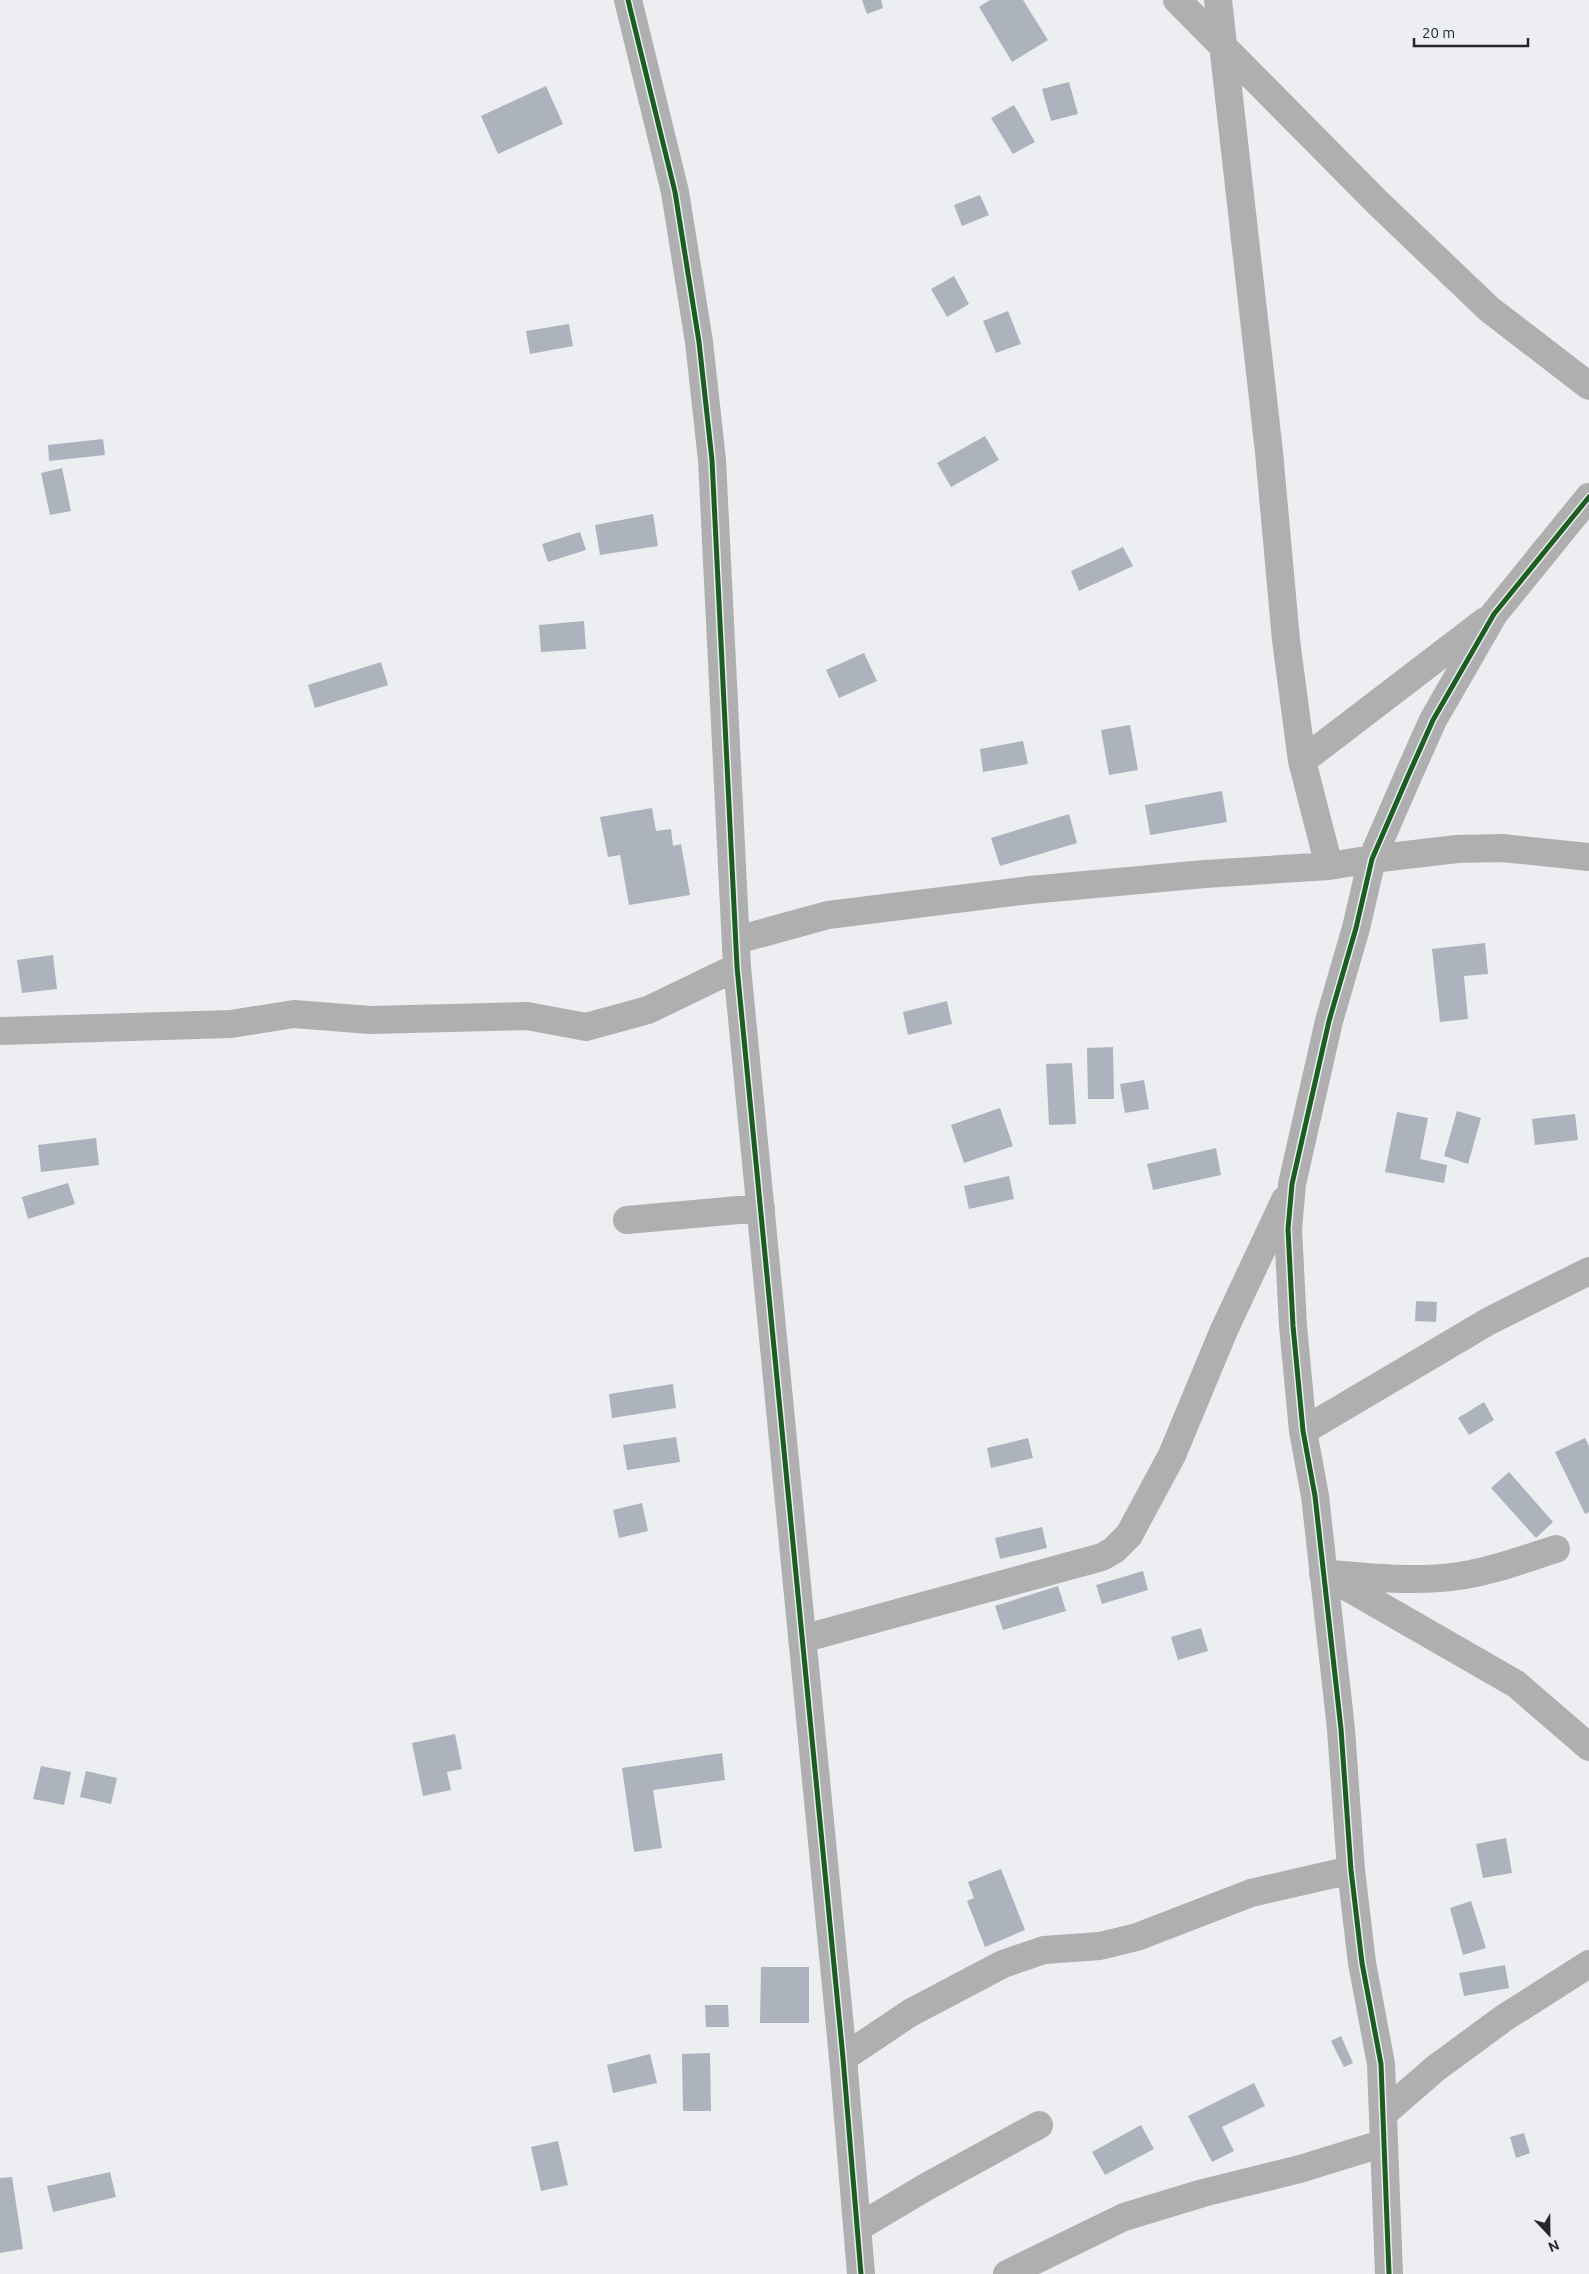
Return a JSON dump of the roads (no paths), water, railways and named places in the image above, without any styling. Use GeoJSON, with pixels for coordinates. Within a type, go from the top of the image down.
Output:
{"type":"FeatureCollection","features":[{"type":"Feature","properties":{"kind":"street"},"geometry":{"type":"LineString","coordinates":[[628,0],[675,192],[699,342],[712,460],[737,967],[843,2058],[861,2274]]}},
{"type":"Feature","properties":{"kind":"street"},"geometry":{"type":"LineString","coordinates":[[1177,0],[1378,203],[1489,309],[1589,386]]}},
{"type":"Feature","properties":{"kind":"street"},"geometry":{"type":"LineString","coordinates":[[1218,0],[1269,452],[1286,640],[1302,761],[1329,866]]}},
{"type":"Feature","properties":{"kind":"street"},"geometry":{"type":"LineString","coordinates":[[1389,2274],[1381,2064],[1362,1963],[1351,1870],[1341,1729],[1315,1496],[1303,1431],[1293,1326],[1288,1229],[1292,1184],[1329,1021],[1356,928],[1372,858],[1433,720],[1494,614],[1589,497]]}},
{"type":"Feature","properties":{"kind":"street"},"geometry":{"type":"LineString","coordinates":[[1302,761],[1494,614]]}},
{"type":"Feature","properties":{"kind":"street"},"geometry":{"type":"LineString","coordinates":[[736,940],[828,914],[889,905],[1109,882],[1329,866],[1372,858],[1457,849],[1502,848],[1589,857]]}},
{"type":"Feature","properties":{"kind":"street"},"geometry":{"type":"LineString","coordinates":[[0,1031],[231,1024],[294,1014],[370,1020],[527,1016],[586,1027],[655,1007],[737,967]]}},
{"type":"Feature","properties":{"kind":"street"},"geometry":{"type":"LineString","coordinates":[[802,1638],[1102,1556],[1122,1544],[1129,1535],[1172,1455],[1224,1330],[1292,1184]]}},
{"type":"Feature","properties":{"kind":"street"},"geometry":{"type":"LineString","coordinates":[[627,1220],[760,1208]]}},
{"type":"Feature","properties":{"kind":"street"},"geometry":{"type":"LineString","coordinates":[[1303,1431],[1489,1321],[1589,1271]]}},
{"type":"Feature","properties":{"kind":"street"},"geometry":{"type":"LineString","coordinates":[[1323,1573],[1378,1578],[1458,1576],[1494,1569],[1556,1549]]}},
{"type":"Feature","properties":{"kind":"street"},"geometry":{"type":"LineString","coordinates":[[1323,1573],[1516,1684],[1589,1747]]}},
{"type":"Feature","properties":{"kind":"street"},"geometry":{"type":"LineString","coordinates":[[843,2058],[910,2013],[1003,1964],[1044,1950],[1100,1946],[1137,1937],[1251,1893],[1351,1870]]}},
{"type":"Feature","properties":{"kind":"street"},"geometry":{"type":"LineString","coordinates":[[1383,2114],[1436,2068],[1504,2018],[1589,1964]]}},
{"type":"Feature","properties":{"kind":"street"},"geometry":{"type":"LineString","coordinates":[[857,2228],[926,2186],[1039,2125]]}},
{"type":"Feature","properties":{"kind":"street"},"geometry":{"type":"LineString","coordinates":[[1007,2274],[1124,2217],[1203,2193],[1300,2169],[1384,2143]]}}]}
